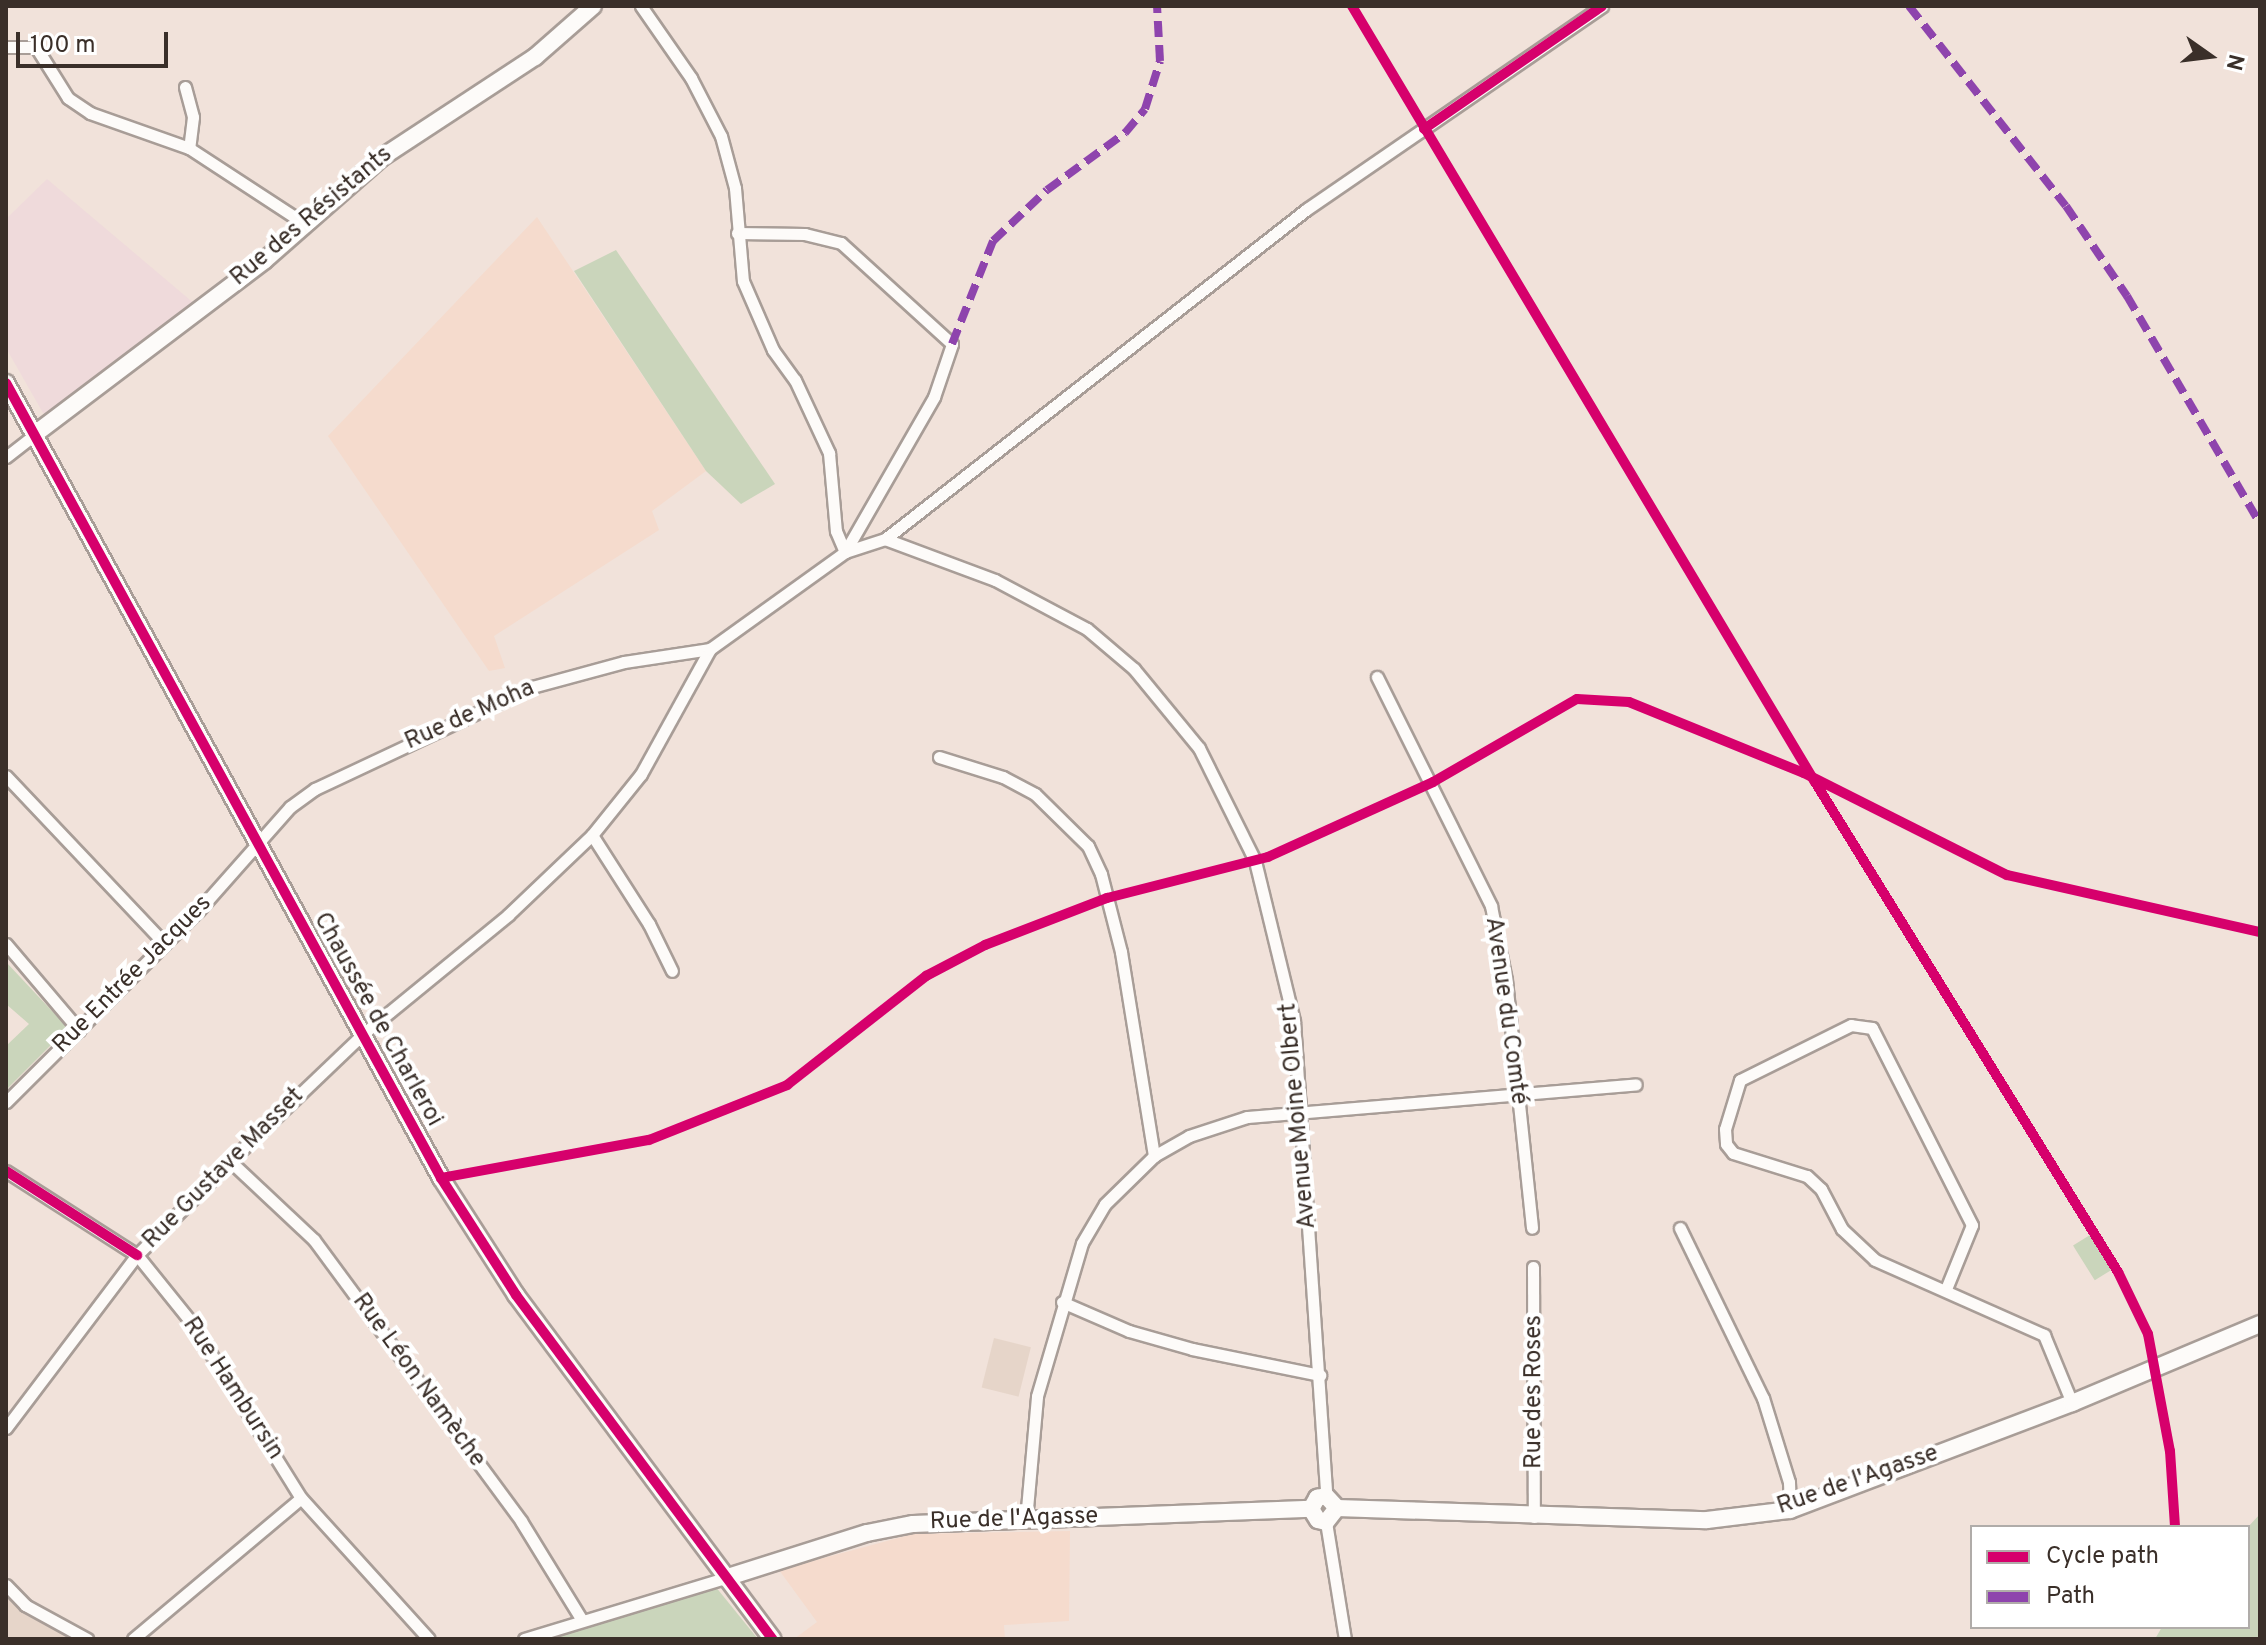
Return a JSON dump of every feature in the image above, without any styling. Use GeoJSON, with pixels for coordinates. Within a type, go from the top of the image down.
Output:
{"type":"FeatureCollection","features":[{"type":"Feature","properties":{"kind":"street","name":"Rue des Résistants"},"geometry":{"type":"LineString","coordinates":[[35,434],[265,260],[302,222],[434,119],[535,57],[593,6]]}},
{"type":"Feature","properties":{"kind":"street"},"geometry":{"type":"LineString","coordinates":[[641,6],[691,78],[721,136],[731,164],[743,281],[756,316],[829,453],[836,531],[845,552]]}},
{"type":"Feature","properties":{"kind":"street"},"geometry":{"type":"LineString","coordinates":[[710,649],[845,552],[885,539],[1038,415],[1307,209],[1602,6]]}},
{"type":"Feature","properties":{"kind":"street"},"geometry":{"type":"LineString","coordinates":[[6,47],[36,47],[68,98],[90,113],[189,148],[302,222]]}},
{"type":"Feature","properties":{"kind":"street"},"geometry":{"type":"LineString","coordinates":[[185,87],[193,117],[189,148]]}},
{"type":"Feature","properties":{"kind":"street"},"geometry":{"type":"LineString","coordinates":[[737,233],[805,234],[841,243],[952,344],[934,397],[845,552]]}},
{"type":"Feature","properties":{"kind":"street","name":"Chaussée de Charleroi"},"geometry":{"type":"LineString","coordinates":[[6,383],[441,1178],[516,1295],[772,1639]]}},
{"type":"Feature","properties":{"kind":"street"},"geometry":{"type":"LineString","coordinates":[[6,457],[35,434]]}},
{"type":"Feature","properties":{"kind":"street","name":"Avenue Moine Olbert"},"geometry":{"type":"LineString","coordinates":[[885,539],[995,580],[1087,629],[1169,706],[1199,748],[1255,861],[1294,1021],[1330,1509],[1345,1639]]}},
{"type":"Feature","properties":{"kind":"street","name":"Rue de Moha"},"geometry":{"type":"LineString","coordinates":[[258,845],[290,807],[315,789],[532,687],[624,662],[710,649]]}},
{"type":"Feature","properties":{"kind":"street","name":"Rue Gustave Masset"},"geometry":{"type":"LineString","coordinates":[[6,1428],[137,1255],[364,1033],[516,908],[592,835],[641,774],[710,649]]}},
{"type":"Feature","properties":{"kind":"street","name":"Avenue du Comté"},"geometry":{"type":"LineString","coordinates":[[1377,677],[1491,906],[1506,980],[1532,1228]]}},
{"type":"Feature","properties":{"kind":"street"},"geometry":{"type":"LineString","coordinates":[[939,757],[1003,777],[1035,794],[1088,846],[1101,874],[1121,952],[1154,1156]]}},
{"type":"Feature","properties":{"kind":"street"},"geometry":{"type":"LineString","coordinates":[[6,776],[165,944]]}},
{"type":"Feature","properties":{"kind":"street"},"geometry":{"type":"LineString","coordinates":[[592,835],[649,924],[672,971]]}},
{"type":"Feature","properties":{"kind":"street","name":"Rue Entrée Jacques"},"geometry":{"type":"LineString","coordinates":[[6,1102],[165,944],[258,845]]}},
{"type":"Feature","properties":{"kind":"street"},"geometry":{"type":"LineString","coordinates":[[6,944],[79,1030]]}},
{"type":"Feature","properties":{"kind":"street"},"geometry":{"type":"LineString","coordinates":[[1946,1289],[1972,1225],[1872,1028],[1851,1025],[1740,1080],[1725,1129],[1726,1144],[1733,1153],[1807,1176],[1859,1248],[1946,1289],[2044,1335],[2072,1403]]}},
{"type":"Feature","properties":{"kind":"street"},"geometry":{"type":"LineString","coordinates":[[1026,1520],[1032,1421],[1062,1302],[1082,1243],[1105,1204],[1154,1156],[1216,1125],[1247,1117],[1636,1084]]}},
{"type":"Feature","properties":{"kind":"street","name":"Rue Léon Namèche"},"geometry":{"type":"LineString","coordinates":[[230,1161],[314,1240],[521,1521],[582,1620]]}},
{"type":"Feature","properties":{"kind":"street","name":"Rue Hambursin"},"geometry":{"type":"LineString","coordinates":[[6,1171],[137,1255],[191,1322],[301,1498],[429,1639]]}},
{"type":"Feature","properties":{"kind":"street"},"geometry":{"type":"LineString","coordinates":[[1680,1228],[1763,1398],[1789,1482],[1790,1510]]}},
{"type":"Feature","properties":{"kind":"street","name":"Rue des Roses"},"geometry":{"type":"LineString","coordinates":[[1533,1267],[1534,1517]]}},
{"type":"Feature","properties":{"kind":"street"},"geometry":{"type":"LineString","coordinates":[[1062,1302],[1129,1331],[1192,1349],[1320,1375]]}},
{"type":"Feature","properties":{"kind":"street","name":"Rue de l'Agasse"},"geometry":{"type":"LineString","coordinates":[[725,1578],[894,1527],[1311,1509],[1318,1520],[1330,1509],[1707,1520],[1790,1510],[2072,1403],[2260,1324]]}},
{"type":"Feature","properties":{"kind":"street"},"geometry":{"type":"LineString","coordinates":[[133,1639],[301,1498]]}},
{"type":"Feature","properties":{"kind":"street"},"geometry":{"type":"LineString","coordinates":[[524,1639],[725,1578]]}},
{"type":"Feature","properties":{"kind":"street"},"geometry":{"type":"LineString","coordinates":[[6,1585],[25,1605],[87,1639]]}},
{"type":"Feature","properties":{"kind":"shaded area"},"geometry":{"type":"Polygon","coordinates":[[[47,179],[196,305],[51,415],[43,413],[6,348],[6,219],[47,179]]]}},
{"type":"Feature","properties":{"kind":"shaded area"},"geometry":{"type":"Polygon","coordinates":[[[537,217],[706,471],[652,511],[659,530],[494,636],[505,668],[489,671],[328,436],[537,217]]]}},
{"type":"Feature","properties":{"kind":"shaded area"},"geometry":{"type":"Polygon","coordinates":[[[994,1338],[1031,1347],[1019,1397],[982,1387],[994,1338]]]}},
{"type":"Feature","properties":{"kind":"shaded area"},"geometry":{"type":"Polygon","coordinates":[[[1070,1531],[1069,1621],[1004,1625],[1005,1639],[794,1639],[817,1622],[779,1570],[913,1534],[1070,1531]]]}},
{"type":"Feature","properties":{"kind":"shaded area"},"geometry":{"type":"Polygon","coordinates":[[[8,1593],[26,1615],[67,1634],[64,1639],[6,1639],[8,1593]]]}},
{"type":"Feature","properties":{"kind":"green space"},"geometry":{"type":"Polygon","coordinates":[[[616,250],[775,484],[741,504],[706,471],[574,271],[616,250]]]}},
{"type":"Feature","properties":{"kind":"green space"},"geometry":{"type":"Polygon","coordinates":[[[6,962],[68,1028],[6,1090],[6,1046],[29,1024],[6,1004],[6,962]]]}},
{"type":"Feature","properties":{"kind":"green space"},"geometry":{"type":"Polygon","coordinates":[[[2090,1235],[2112,1270],[2095,1280],[2073,1246],[2090,1235]]]}},
{"type":"Feature","properties":{"kind":"green space"},"geometry":{"type":"Polygon","coordinates":[[[2260,1514],[2260,1639],[2155,1639],[2161,1629],[2250,1629],[2250,1525],[2260,1514]]]}},
{"type":"Feature","properties":{"kind":"green space"},"geometry":{"type":"Polygon","coordinates":[[[715,1586],[758,1639],[541,1639],[715,1586]]]}},
{"type":"Feature","properties":{"kind":"marked path"},"geometry":{"type":"LineString","coordinates":[[952,344],[993,241],[1047,190],[1125,133],[1145,109],[1160,61],[1157,6]]}},
{"type":"Feature","properties":{"kind":"marked path"},"geometry":{"type":"LineString","coordinates":[[1909,6],[2066,206],[2127,296],[2260,524]]}},
{"type":"Feature","properties":{"kind":"cycle path"},"geometry":{"type":"LineString","coordinates":[[1352,6],[1815,782],[2118,1272],[2148,1334],[2170,1451],[2175,1525]]}},
{"type":"Feature","properties":{"kind":"cycle path"},"geometry":{"type":"LineString","coordinates":[[1424,129],[1602,6]]}},
{"type":"Feature","properties":{"kind":"cycle path"},"geometry":{"type":"LineString","coordinates":[[6,383],[441,1178],[516,1295],[772,1639]]}},
{"type":"Feature","properties":{"kind":"cycle path"},"geometry":{"type":"LineString","coordinates":[[441,1178],[649,1140],[787,1085],[926,976],[985,945],[1107,898],[1268,857],[1433,782],[1577,699],[1629,702],[1804,773],[2007,875],[2260,932]]}},
{"type":"Feature","properties":{"kind":"cycle path"},"geometry":{"type":"LineString","coordinates":[[6,1171],[137,1255]]}}]}
